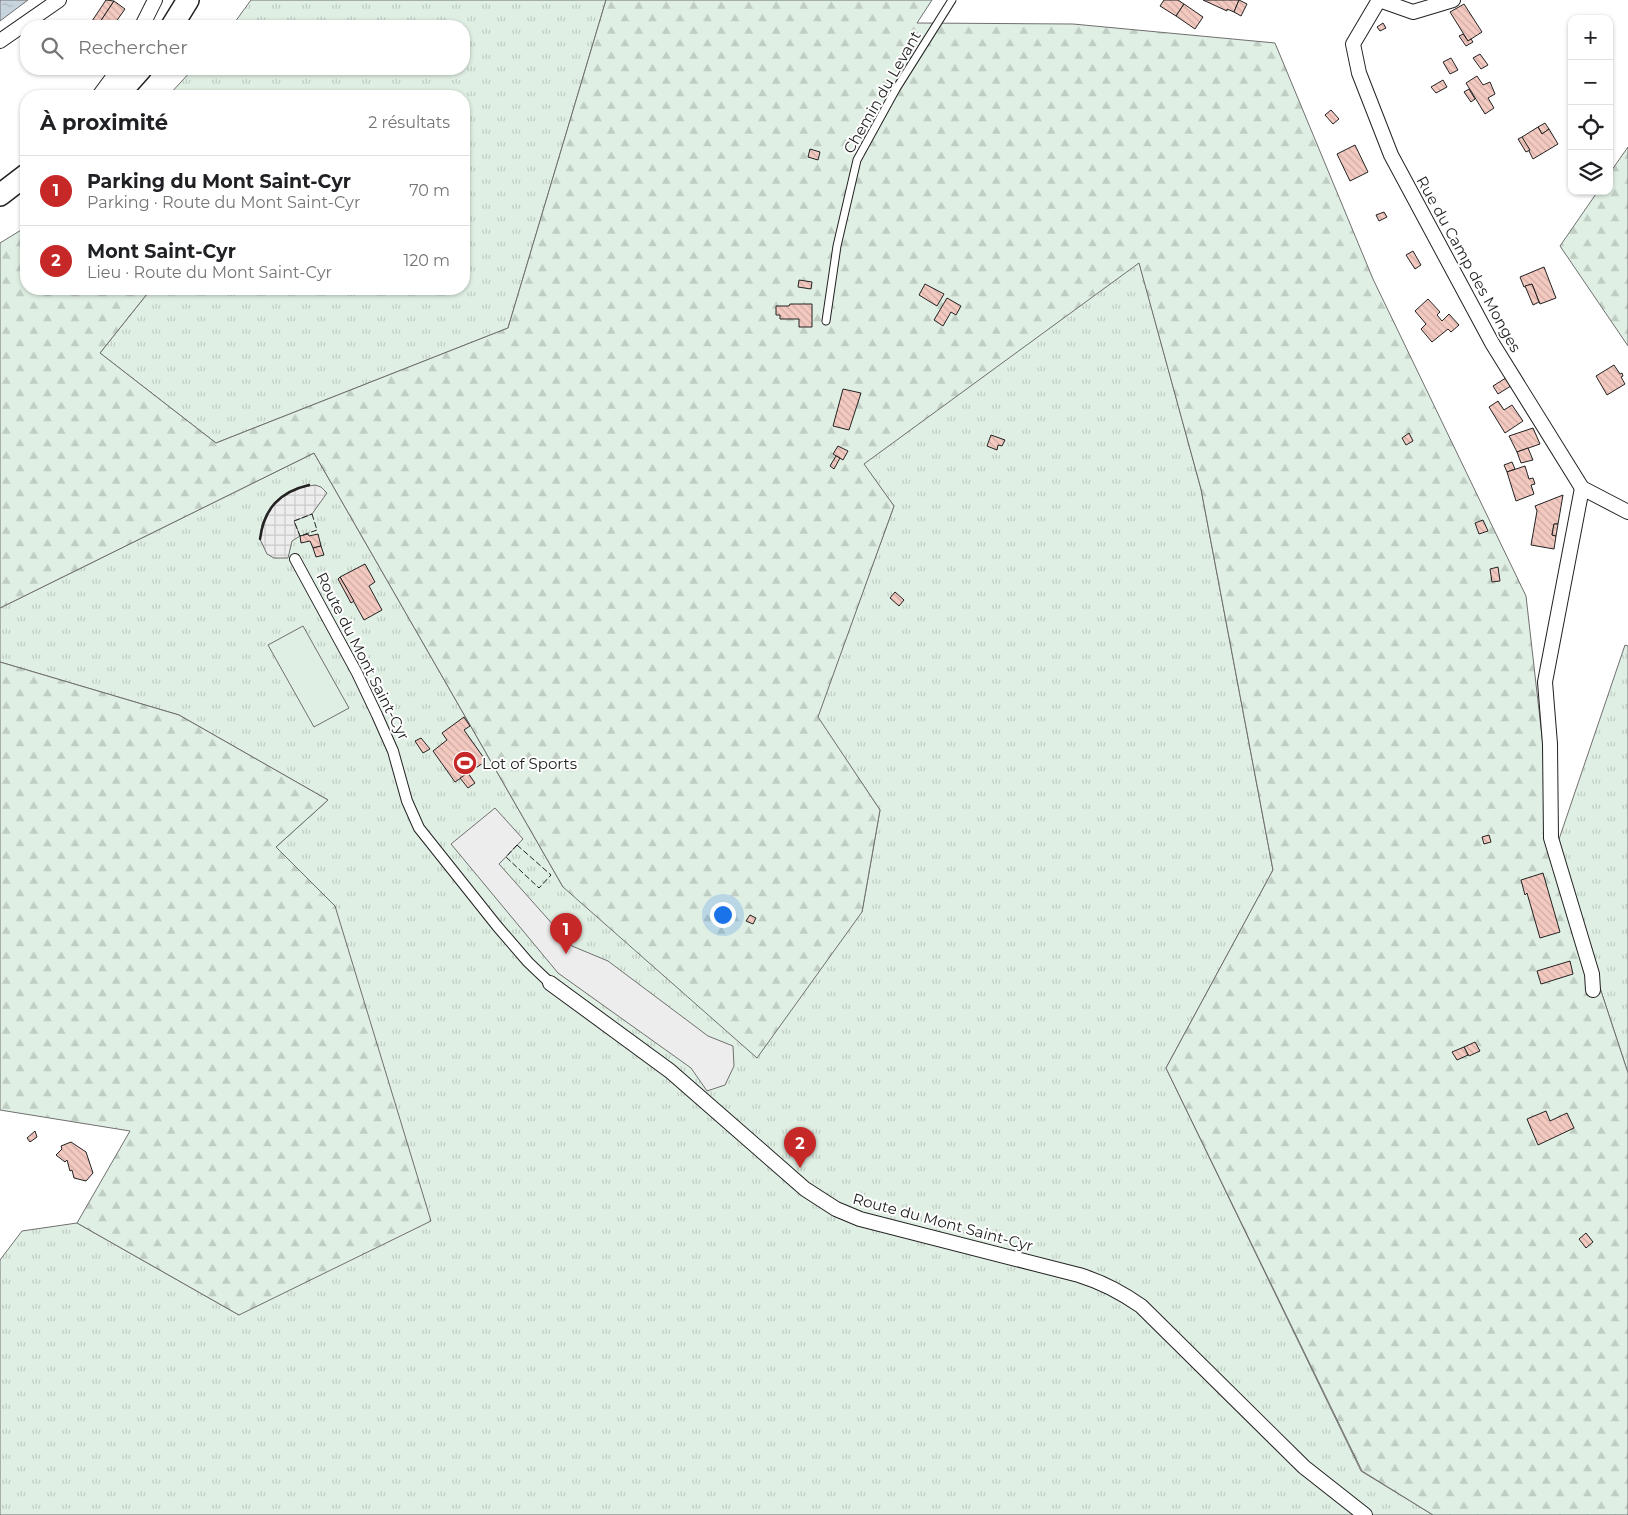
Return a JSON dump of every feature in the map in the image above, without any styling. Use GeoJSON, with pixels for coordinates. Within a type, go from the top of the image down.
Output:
{"type":"FeatureCollection","features":[{"type":"Feature","properties":{"kind":"main road"},"geometry":{"type":"LineString","coordinates":[[176,20],[188,0]]}},
{"type":"Feature","properties":{"kind":"main road"},"geometry":{"type":"LineString","coordinates":[[123,90],[136,75]]}},
{"type":"Feature","properties":{"kind":"main road"},"geometry":{"type":"LineString","coordinates":[[0,195],[20,180]]}},
{"type":"Feature","properties":{"kind":"street"},"geometry":{"type":"LineString","coordinates":[[30,20],[59,0]]}},
{"type":"Feature","properties":{"kind":"street"},"geometry":{"type":"LineString","coordinates":[[145,20],[155,0]]}},
{"type":"Feature","properties":{"kind":"street"},"geometry":{"type":"LineString","coordinates":[[1379,0],[1413,12],[1453,0]]}},
{"type":"Feature","properties":{"kind":"street","name":"Rue du Camp des Monges"},"geometry":{"type":"LineString","coordinates":[[1379,0],[1353,44],[1359,73],[1391,155],[1492,343],[1582,488]]}},
{"type":"Feature","properties":{"kind":"street"},"geometry":{"type":"LineString","coordinates":[[0,41],[20,27]]}},
{"type":"Feature","properties":{"kind":"street"},"geometry":{"type":"LineString","coordinates":[[103,90],[115,75]]}},
{"type":"Feature","properties":{"kind":"street"},"geometry":{"type":"LineString","coordinates":[[1593,990],[1592,974],[1551,838],[1550,744],[1545,682],[1582,488],[1628,512]]}},
{"type":"Feature","properties":{"kind":"street","name":"Route du Mont Saint-Cyr"},"geometry":{"type":"LineString","coordinates":[[295,559],[357,673],[377,715],[393,751],[407,801],[419,828],[497,926],[528,962],[550,983],[670,1071],[805,1189],[836,1209],[860,1219],[1097,1280],[1119,1291],[1141,1306],[1299,1462],[1364,1515]]}},
{"type":"Feature","properties":{"kind":"lane","name":"Chemin du Levant"},"geometry":{"type":"LineString","coordinates":[[826,321],[836,246],[857,160],[896,89],[952,0]]}},
{"type":"Feature","properties":{"kind":"green space"},"geometry":{"type":"Polygon","coordinates":[[[251,0],[606,0],[508,328],[216,443],[100,353],[146,295],[470,295],[470,90],[174,90],[187,75],[470,75],[470,20],[236,20],[251,0]]]}},
{"type":"Feature","properties":{"kind":"green space"},"geometry":{"type":"Polygon","coordinates":[[[606,0],[932,0],[917,23],[1073,24],[1275,43],[1373,279],[1526,596],[1555,851],[1628,1073],[1628,1515],[1433,1515],[1362,1471],[1166,1068],[1273,870],[1201,489],[1139,263],[864,464],[894,506],[818,717],[880,810],[862,912],[757,1058],[563,887],[314,453],[0,608],[0,243],[20,231],[20,295],[146,295],[100,353],[216,443],[508,328],[606,0]]]}},
{"type":"Feature","properties":{"kind":"green space"},"geometry":{"type":"Polygon","coordinates":[[[1628,147],[1628,346],[1560,246],[1595,195],[1613,195],[1613,168],[1628,147]]]}},
{"type":"Feature","properties":{"kind":"green space"},"geometry":{"type":"Polygon","coordinates":[[[1139,262],[1201,489],[1273,870],[1166,1068],[1361,1471],[1433,1515],[0,1515],[0,1260],[22,1231],[77,1223],[239,1315],[335,906],[276,847],[328,800],[179,715],[0,662],[0,608],[314,453],[563,887],[862,912],[880,810],[817,717],[894,506],[863,464],[1139,262]]]}},
{"type":"Feature","properties":{"kind":"green space"},"geometry":{"type":"Polygon","coordinates":[[[303,626],[349,708],[314,727],[268,645],[303,626]]]}},
{"type":"Feature","properties":{"kind":"green space"},"geometry":{"type":"Polygon","coordinates":[[[1625,645],[1628,646],[1628,1073],[1555,851],[1625,645]]]}},
{"type":"Feature","properties":{"kind":"green space"},"geometry":{"type":"Polygon","coordinates":[[[0,662],[179,715],[328,800],[276,847],[335,906],[431,1221],[239,1315],[77,1223],[130,1131],[0,1110],[0,662]]]}},
{"type":"Feature","properties":{"kind":"shaded area"},"geometry":{"type":"Polygon","coordinates":[[[315,485],[321,487],[327,493],[312,514],[294,521],[300,536],[292,541],[288,558],[274,558],[267,554],[260,539],[262,524],[267,513],[277,500],[288,492],[315,485]]]}},
{"type":"Feature","properties":{"kind":"shaded area"},"geometry":{"type":"Polygon","coordinates":[[[495,808],[523,839],[499,864],[572,946],[608,961],[708,1036],[733,1046],[734,1066],[725,1085],[707,1091],[691,1068],[558,973],[451,844],[495,808]]]}},
{"type":"Feature","properties":{"kind":"water"},"geometry":{"type":"Polygon","coordinates":[[[0,0],[28,0],[0,21],[0,0]]]}},
{"type":"Feature","properties":{"kind":"building"},"geometry":{"type":"Polygon","coordinates":[[[106,0],[114,1],[101,20],[93,20],[106,0]]]}},
{"type":"Feature","properties":{"kind":"building"},"geometry":{"type":"Polygon","coordinates":[[[1164,0],[1178,0],[1184,4],[1176,16],[1160,6],[1164,0]]]}},
{"type":"Feature","properties":{"kind":"building"},"geometry":{"type":"Polygon","coordinates":[[[1203,0],[1239,0],[1234,12],[1227,9],[1227,11],[1203,0]]]}},
{"type":"Feature","properties":{"kind":"building"},"geometry":{"type":"Polygon","coordinates":[[[1239,0],[1247,4],[1241,16],[1234,12],[1239,0]]]}},
{"type":"Feature","properties":{"kind":"building"},"geometry":{"type":"Polygon","coordinates":[[[114,1],[125,9],[117,20],[101,20],[114,1]]]}},
{"type":"Feature","properties":{"kind":"building"},"geometry":{"type":"Polygon","coordinates":[[[1184,4],[1203,17],[1195,29],[1176,16],[1184,4]]]}},
{"type":"Feature","properties":{"kind":"building"},"geometry":{"type":"Polygon","coordinates":[[[1464,4],[1482,32],[1468,41],[1450,12],[1464,4]]]}},
{"type":"Feature","properties":{"kind":"building"},"geometry":{"type":"Polygon","coordinates":[[[1383,23],[1386,28],[1380,31],[1377,27],[1383,23]]]}},
{"type":"Feature","properties":{"kind":"building"},"geometry":{"type":"Polygon","coordinates":[[[1463,34],[1468,41],[1471,39],[1473,42],[1466,46],[1459,36],[1463,34]]]}},
{"type":"Feature","properties":{"kind":"building"},"geometry":{"type":"Polygon","coordinates":[[[1480,54],[1488,65],[1481,69],[1473,58],[1480,54]]]}},
{"type":"Feature","properties":{"kind":"building"},"geometry":{"type":"Polygon","coordinates":[[[1451,58],[1458,70],[1450,74],[1443,62],[1451,58]]]}},
{"type":"Feature","properties":{"kind":"building"},"geometry":{"type":"Polygon","coordinates":[[[1477,76],[1483,85],[1490,82],[1495,94],[1488,98],[1494,108],[1485,114],[1466,83],[1477,76]]]}},
{"type":"Feature","properties":{"kind":"building"},"geometry":{"type":"Polygon","coordinates":[[[1443,80],[1447,87],[1436,93],[1431,87],[1443,80]]]}},
{"type":"Feature","properties":{"kind":"building"},"geometry":{"type":"Polygon","coordinates":[[[1469,89],[1475,99],[1471,102],[1464,92],[1469,89]]]}},
{"type":"Feature","properties":{"kind":"building"},"geometry":{"type":"Polygon","coordinates":[[[1331,110],[1339,119],[1333,124],[1325,115],[1331,110]]]}},
{"type":"Feature","properties":{"kind":"building"},"geometry":{"type":"Polygon","coordinates":[[[1545,123],[1549,129],[1542,134],[1538,127],[1545,123]]]}},
{"type":"Feature","properties":{"kind":"building"},"geometry":{"type":"Polygon","coordinates":[[[1538,127],[1542,134],[1549,129],[1558,144],[1533,159],[1522,137],[1538,127]]]}},
{"type":"Feature","properties":{"kind":"building"},"geometry":{"type":"Polygon","coordinates":[[[1522,137],[1530,150],[1526,152],[1518,139],[1522,137]]]}},
{"type":"Feature","properties":{"kind":"building"},"geometry":{"type":"Polygon","coordinates":[[[1355,145],[1368,172],[1350,181],[1337,154],[1355,145]]]}},
{"type":"Feature","properties":{"kind":"building"},"geometry":{"type":"Polygon","coordinates":[[[810,149],[820,152],[818,160],[808,157],[810,149]]]}},
{"type":"Feature","properties":{"kind":"building"},"geometry":{"type":"Polygon","coordinates":[[[1384,212],[1387,217],[1379,221],[1376,215],[1384,212]]]}},
{"type":"Feature","properties":{"kind":"building"},"geometry":{"type":"Polygon","coordinates":[[[1413,251],[1421,265],[1415,269],[1406,255],[1413,251]]]}},
{"type":"Feature","properties":{"kind":"building"},"geometry":{"type":"Polygon","coordinates":[[[1544,267],[1556,298],[1540,304],[1532,284],[1524,287],[1520,277],[1544,267]]]}},
{"type":"Feature","properties":{"kind":"building"},"geometry":{"type":"Polygon","coordinates":[[[799,280],[812,282],[811,289],[798,287],[799,280]]]}},
{"type":"Feature","properties":{"kind":"building"},"geometry":{"type":"Polygon","coordinates":[[[925,284],[944,294],[937,306],[919,295],[925,284]]]}},
{"type":"Feature","properties":{"kind":"building"},"geometry":{"type":"Polygon","coordinates":[[[1532,284],[1539,302],[1533,305],[1525,286],[1532,284]]]}},
{"type":"Feature","properties":{"kind":"building"},"geometry":{"type":"Polygon","coordinates":[[[947,298],[961,306],[956,315],[951,312],[943,326],[934,320],[947,298]]]}},
{"type":"Feature","properties":{"kind":"building"},"geometry":{"type":"Polygon","coordinates":[[[1428,299],[1440,312],[1437,315],[1442,321],[1449,314],[1459,325],[1451,332],[1448,329],[1432,342],[1421,329],[1426,324],[1415,311],[1428,299]]]}},
{"type":"Feature","properties":{"kind":"building"},"geometry":{"type":"Polygon","coordinates":[[[790,304],[812,304],[812,327],[799,327],[799,319],[780,319],[780,315],[776,315],[776,306],[789,306],[790,304]]]}},
{"type":"Feature","properties":{"kind":"building"},"geometry":{"type":"Polygon","coordinates":[[[1614,365],[1620,374],[1622,373],[1623,376],[1621,377],[1625,384],[1607,395],[1596,376],[1614,365]]]}},
{"type":"Feature","properties":{"kind":"building"},"geometry":{"type":"Polygon","coordinates":[[[1509,376],[1514,384],[1498,394],[1493,386],[1509,376]]]}},
{"type":"Feature","properties":{"kind":"building"},"geometry":{"type":"Polygon","coordinates":[[[843,389],[861,393],[849,430],[833,426],[843,389]]]}},
{"type":"Feature","properties":{"kind":"building"},"geometry":{"type":"Polygon","coordinates":[[[1498,401],[1504,410],[1512,405],[1523,421],[1505,433],[1489,407],[1498,401]]]}},
{"type":"Feature","properties":{"kind":"building"},"geometry":{"type":"Polygon","coordinates":[[[1533,428],[1540,444],[1517,452],[1509,436],[1533,428]]]}},
{"type":"Feature","properties":{"kind":"building"},"geometry":{"type":"Polygon","coordinates":[[[1409,433],[1413,441],[1406,445],[1402,438],[1409,433]]]}},
{"type":"Feature","properties":{"kind":"building"},"geometry":{"type":"Polygon","coordinates":[[[991,435],[1005,440],[1002,446],[998,445],[997,450],[987,446],[991,435]]]}},
{"type":"Feature","properties":{"kind":"building"},"geometry":{"type":"Polygon","coordinates":[[[838,446],[848,451],[843,460],[833,454],[838,446]]]}},
{"type":"Feature","properties":{"kind":"building"},"geometry":{"type":"Polygon","coordinates":[[[1528,448],[1533,460],[1521,463],[1517,452],[1528,448]]]}},
{"type":"Feature","properties":{"kind":"building"},"geometry":{"type":"Polygon","coordinates":[[[836,456],[840,458],[834,469],[830,466],[836,456]]]}},
{"type":"Feature","properties":{"kind":"building"},"geometry":{"type":"Polygon","coordinates":[[[1512,462],[1515,469],[1507,472],[1504,465],[1512,462]]]}},
{"type":"Feature","properties":{"kind":"building"},"geometry":{"type":"Polygon","coordinates":[[[1525,466],[1529,479],[1533,478],[1535,484],[1531,485],[1534,494],[1516,501],[1507,472],[1525,466]]]}},
{"type":"Feature","properties":{"kind":"building"},"geometry":{"type":"Polygon","coordinates":[[[1563,495],[1558,524],[1554,524],[1552,535],[1556,536],[1554,549],[1531,545],[1537,511],[1535,506],[1563,495]]]}},
{"type":"Feature","properties":{"kind":"building"},"geometry":{"type":"Polygon","coordinates":[[[1483,520],[1488,531],[1479,534],[1475,523],[1483,520]]]}},
{"type":"Feature","properties":{"kind":"building"},"geometry":{"type":"Polygon","coordinates":[[[1554,524],[1558,524],[1556,536],[1552,535],[1554,524]]]}},
{"type":"Feature","properties":{"kind":"building"},"geometry":{"type":"Polygon","coordinates":[[[308,534],[309,536],[318,534],[321,546],[313,548],[310,541],[301,543],[300,536],[308,534]]]}},
{"type":"Feature","properties":{"kind":"building"},"geometry":{"type":"Polygon","coordinates":[[[321,546],[324,555],[316,557],[313,548],[321,546]]]}},
{"type":"Feature","properties":{"kind":"building"},"geometry":{"type":"Polygon","coordinates":[[[365,564],[375,582],[369,586],[382,610],[364,620],[340,577],[365,564]]]}},
{"type":"Feature","properties":{"kind":"building"},"geometry":{"type":"Polygon","coordinates":[[[1498,567],[1500,581],[1492,582],[1490,569],[1498,567]]]}},
{"type":"Feature","properties":{"kind":"building"},"geometry":{"type":"Polygon","coordinates":[[[340,577],[354,601],[351,603],[338,579],[340,577]]]}},
{"type":"Feature","properties":{"kind":"building"},"geometry":{"type":"Polygon","coordinates":[[[895,592],[904,600],[899,606],[890,598],[895,592]]]}},
{"type":"Feature","properties":{"kind":"building"},"geometry":{"type":"Polygon","coordinates":[[[464,717],[470,726],[464,730],[486,761],[455,782],[433,751],[447,740],[442,733],[464,717]]]}},
{"type":"Feature","properties":{"kind":"building"},"geometry":{"type":"Polygon","coordinates":[[[421,738],[430,749],[423,753],[415,741],[421,738]]]}},
{"type":"Feature","properties":{"kind":"building"},"geometry":{"type":"Polygon","coordinates":[[[468,773],[475,783],[468,788],[460,778],[468,773]]]}},
{"type":"Feature","properties":{"kind":"building"},"geometry":{"type":"Polygon","coordinates":[[[1489,835],[1491,842],[1484,844],[1482,837],[1489,835]]]}},
{"type":"Feature","properties":{"kind":"building"},"geometry":{"type":"Polygon","coordinates":[[[1543,873],[1560,932],[1540,938],[1527,893],[1525,895],[1521,880],[1543,873]]]}},
{"type":"Feature","properties":{"kind":"building"},"geometry":{"type":"Polygon","coordinates":[[[750,915],[756,918],[753,924],[746,921],[750,915]]]}},
{"type":"Feature","properties":{"kind":"building"},"geometry":{"type":"Polygon","coordinates":[[[1570,961],[1573,974],[1541,984],[1537,971],[1570,961]]]}},
{"type":"Feature","properties":{"kind":"building"},"geometry":{"type":"Polygon","coordinates":[[[1475,1042],[1480,1051],[1469,1056],[1464,1047],[1475,1042]]]}},
{"type":"Feature","properties":{"kind":"building"},"geometry":{"type":"Polygon","coordinates":[[[1464,1047],[1468,1055],[1457,1060],[1452,1052],[1464,1047]]]}},
{"type":"Feature","properties":{"kind":"building"},"geometry":{"type":"Polygon","coordinates":[[[1546,1111],[1550,1121],[1567,1113],[1574,1128],[1538,1145],[1527,1119],[1546,1111]]]}},
{"type":"Feature","properties":{"kind":"building"},"geometry":{"type":"Polygon","coordinates":[[[35,1131],[37,1137],[30,1142],[27,1138],[35,1131]]]}},
{"type":"Feature","properties":{"kind":"building"},"geometry":{"type":"Polygon","coordinates":[[[71,1142],[86,1152],[93,1173],[86,1181],[74,1178],[67,1160],[65,1162],[56,1155],[62,1149],[61,1146],[71,1142]]]}},
{"type":"Feature","properties":{"kind":"building"},"geometry":{"type":"Polygon","coordinates":[[[1586,1233],[1593,1242],[1586,1248],[1579,1239],[1586,1233]]]}},
{"type":"Feature","properties":{"kind":"fence"},"geometry":{"type":"LineString","coordinates":[[312,514],[317,530],[300,536],[294,521],[312,514]]}},
{"type":"Feature","properties":{"kind":"fence"},"geometry":{"type":"LineString","coordinates":[[517,845],[551,875],[539,888],[506,857],[517,845]]}},
{"type":"Feature","properties":{"kind":"wall"},"geometry":{"type":"LineString","coordinates":[[260,539],[265,519],[275,503],[289,492],[309,485]]}},
{"type":"Feature","properties":{"kind":"place","name":"Lot of Sports"},"geometry":{"type":"Point","coordinates":[465,763]}},
{"type":"Feature","properties":{"kind":"place","name":"Parking du Mont Saint-Cyr"},"geometry":{"type":"Point","coordinates":[566,954]}},
{"type":"Feature","properties":{"kind":"place","name":"Mont Saint-Cyr"},"geometry":{"type":"Point","coordinates":[800,1168]}}]}
